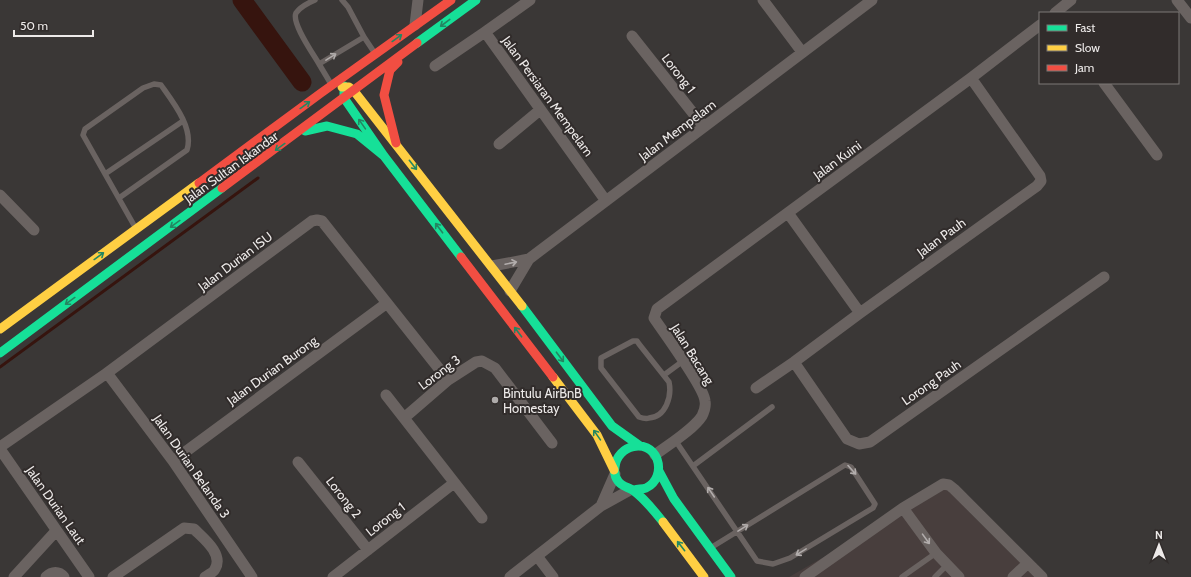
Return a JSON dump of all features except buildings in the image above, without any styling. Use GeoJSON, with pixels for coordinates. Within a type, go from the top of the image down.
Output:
{"type":"FeatureCollection","features":[{"type":"Feature","properties":{"kind":"street"},"geometry":{"type":"LineString","coordinates":[[415,25],[418,0]]}},
{"type":"Feature","properties":{"kind":"street"},"geometry":{"type":"LineString","coordinates":[[0,329],[321,93],[451,0]]}},
{"type":"Feature","properties":{"kind":"street","name":"Jalan Sultan Iskandar"},"geometry":{"type":"LineString","coordinates":[[0,353],[476,0]]}},
{"type":"Feature","properties":{"kind":"street","name":"Jalan Persiaran Mempelam"},"geometry":{"type":"LineString","coordinates":[[530,0],[485,32],[606,201]]}},
{"type":"Feature","properties":{"kind":"street"},"geometry":{"type":"LineString","coordinates":[[763,0],[802,52]]}},
{"type":"Feature","properties":{"kind":"street","name":"Jalan Mempelam"},"geometry":{"type":"LineString","coordinates":[[492,266],[529,259],[872,0]]}},
{"type":"Feature","properties":{"kind":"street"},"geometry":{"type":"LineString","coordinates":[[1056,12],[1071,0]]}},
{"type":"Feature","properties":{"kind":"street"},"geometry":{"type":"LineString","coordinates":[[1176,0],[1191,18]]}},
{"type":"Feature","properties":{"kind":"street","name":"Jalan Kuini"},"geometry":{"type":"LineString","coordinates":[[654,318],[657,309],[971,78],[1039,26]]}},
{"type":"Feature","properties":{"kind":"street"},"geometry":{"type":"LineString","coordinates":[[435,66],[485,32]]}},
{"type":"Feature","properties":{"kind":"street","name":"Lorong 1"},"geometry":{"type":"LineString","coordinates":[[632,36],[704,127]]}},
{"type":"Feature","properties":{"kind":"street"},"geometry":{"type":"LineString","coordinates":[[396,143],[384,95],[390,70],[409,50]]}},
{"type":"Feature","properties":{"kind":"street"},"geometry":{"type":"LineString","coordinates":[[357,68],[348,79],[344,87],[344,98],[384,156],[597,435],[618,481],[623,486],[632,490],[654,511],[704,577]]}},
{"type":"Feature","properties":{"kind":"street","name":"Jalan Pauh"},"geometry":{"type":"LineString","coordinates":[[756,388],[1037,186],[1041,181],[1040,176],[971,78]]}},
{"type":"Feature","properties":{"kind":"street"},"geometry":{"type":"LineString","coordinates":[[1105,84],[1158,155]]}},
{"type":"Feature","properties":{"kind":"street"},"geometry":{"type":"LineString","coordinates":[[321,93],[344,87],[349,87],[354,90],[492,266],[612,426],[655,455],[659,466],[659,471],[653,484],[648,488],[632,490],[601,506],[510,577]]}},
{"type":"Feature","properties":{"kind":"street"},"geometry":{"type":"LineString","coordinates":[[499,144],[540,110]]}},
{"type":"Feature","properties":{"kind":"street"},"geometry":{"type":"LineString","coordinates":[[300,132],[326,126],[357,134],[384,156]]}},
{"type":"Feature","properties":{"kind":"street"},"geometry":{"type":"LineString","coordinates":[[0,195],[34,230]]}},
{"type":"Feature","properties":{"kind":"street"},"geometry":{"type":"LineString","coordinates":[[788,213],[860,313]]}},
{"type":"Feature","properties":{"kind":"street","name":"Jalan Durian ISU"},"geometry":{"type":"LineString","coordinates":[[0,448],[107,373],[312,221],[317,220],[322,221],[448,380]]}},
{"type":"Feature","properties":{"kind":"street"},"geometry":{"type":"LineString","coordinates":[[510,291],[529,259]]}},
{"type":"Feature","properties":{"kind":"street","name":"Lorong Pauh"},"geometry":{"type":"LineString","coordinates":[[794,362],[848,439],[859,444],[870,442],[1104,277]]}},
{"type":"Feature","properties":{"kind":"street","name":"Jalan Durian Burong"},"geometry":{"type":"LineString","coordinates":[[173,461],[387,303]]}},
{"type":"Feature","properties":{"kind":"street","name":"Jalan Bacang"},"geometry":{"type":"LineString","coordinates":[[654,318],[683,360],[702,391],[705,400],[703,415],[697,422],[655,455]]}},
{"type":"Feature","properties":{"kind":"street","name":"Lorong 3"},"geometry":{"type":"LineString","coordinates":[[404,418],[448,380],[476,362],[482,361],[495,368],[552,443]]}},
{"type":"Feature","properties":{"kind":"street","name":"Jalan Durian Belanda 3"},"geometry":{"type":"LineString","coordinates":[[107,373],[173,461],[250,577]]}},
{"type":"Feature","properties":{"kind":"street"},"geometry":{"type":"LineString","coordinates":[[386,395],[482,518]]}},
{"type":"Feature","properties":{"kind":"street"},"geometry":{"type":"LineString","coordinates":[[601,506],[615,472],[615,463],[622,452],[627,448],[640,446]]}},
{"type":"Feature","properties":{"kind":"street","name":"Jalan Durian Laut"},"geometry":{"type":"LineString","coordinates":[[0,448],[89,577]]}},
{"type":"Feature","properties":{"kind":"street","name":"Lorong 2"},"geometry":{"type":"LineString","coordinates":[[298,462],[368,550]]}},
{"type":"Feature","properties":{"kind":"street"},"geometry":{"type":"LineString","coordinates":[[659,471],[674,499],[731,577]]}},
{"type":"Feature","properties":{"kind":"street","name":"Lorong 1"},"geometry":{"type":"LineString","coordinates":[[333,577],[454,483]]}},
{"type":"Feature","properties":{"kind":"street"},"geometry":{"type":"LineString","coordinates":[[805,577],[903,508],[943,484],[949,485],[1042,577]]}},
{"type":"Feature","properties":{"kind":"street"},"geometry":{"type":"LineString","coordinates":[[903,508],[936,553],[959,577]]}},
{"type":"Feature","properties":{"kind":"street"},"geometry":{"type":"LineString","coordinates":[[112,577],[184,528],[189,528],[194,529],[216,552],[217,561],[215,569],[205,577]]}},
{"type":"Feature","properties":{"kind":"street"},"geometry":{"type":"LineString","coordinates":[[14,577],[56,531]]}},
{"type":"Feature","properties":{"kind":"street"},"geometry":{"type":"LineString","coordinates":[[537,556],[552,577]]}},
{"type":"Feature","properties":{"kind":"street"},"geometry":{"type":"LineString","coordinates":[[1013,577],[1028,563]]}},
{"type":"Feature","properties":{"kind":"street"},"geometry":{"type":"LineString","coordinates":[[46,577],[48,574],[55,572],[61,573],[64,577]]}},
{"type":"Feature","properties":{"kind":"lane"},"geometry":{"type":"LineString","coordinates":[[314,0],[303,6],[296,14],[295,19],[300,31],[332,86]]}},
{"type":"Feature","properties":{"kind":"lane"},"geometry":{"type":"LineString","coordinates":[[342,0],[348,7],[375,55]]}},
{"type":"Feature","properties":{"kind":"lane"},"geometry":{"type":"LineString","coordinates":[[319,64],[364,37]]}},
{"type":"Feature","properties":{"kind":"lane"},"geometry":{"type":"LineString","coordinates":[[119,198],[187,150],[190,142],[180,112],[161,86],[154,84],[143,88],[85,129],[83,135],[136,229]]}},
{"type":"Feature","properties":{"kind":"lane"},"geometry":{"type":"LineString","coordinates":[[105,174],[183,121]]}},
{"type":"Feature","properties":{"kind":"lane"},"geometry":{"type":"LineString","coordinates":[[633,341],[637,341],[664,375],[669,382],[670,387],[668,403],[660,414],[650,418],[639,417],[601,368],[600,362],[601,358],[633,341]]}},
{"type":"Feature","properties":{"kind":"lane"},"geometry":{"type":"LineString","coordinates":[[664,375],[683,360]]}},
{"type":"Feature","properties":{"kind":"lane"},"geometry":{"type":"LineString","coordinates":[[693,466],[772,407]]}},
{"type":"Feature","properties":{"kind":"lane"},"geometry":{"type":"LineString","coordinates":[[676,440],[737,532],[757,561],[773,564],[790,558],[873,508],[875,504],[851,467],[845,465],[737,532],[710,549]]}},
{"type":"Feature","properties":{"kind":"lane"},"geometry":{"type":"LineString","coordinates":[[902,577],[936,553]]}},
{"type":"Feature","properties":{"kind":"lane"},"geometry":{"type":"LineString","coordinates":[[936,577],[947,565]]}},
{"type":"Feature","properties":{"kind":"shaded area"},"geometry":{"type":"Polygon","coordinates":[[[949,485],[1041,577],[789,577],[949,485]]]}},
{"type":"Feature","properties":{"kind":"waterway"},"geometry":{"type":"LineString","coordinates":[[242,0],[302,82]]}},
{"type":"Feature","properties":{"kind":"waterway"},"geometry":{"type":"LineString","coordinates":[[0,367],[258,178]]}},
{"type":"Feature","properties":{"kind":"traffic: fast"},"geometry":{"type":"LineString","coordinates":[[417,43],[476,0]]}},
{"type":"Feature","properties":{"kind":"traffic: fast"},"geometry":{"type":"LineString","coordinates":[[344,86],[344,98],[384,156],[461,257]]}},
{"type":"Feature","properties":{"kind":"traffic: fast"},"geometry":{"type":"LineString","coordinates":[[305,131],[327,126],[357,134],[384,156]]}},
{"type":"Feature","properties":{"kind":"traffic: fast"},"geometry":{"type":"LineString","coordinates":[[0,353],[222,188]]}},
{"type":"Feature","properties":{"kind":"traffic: fast"},"geometry":{"type":"LineString","coordinates":[[522,306],[612,426],[640,446]]}},
{"type":"Feature","properties":{"kind":"traffic: fast"},"geometry":{"type":"LineString","coordinates":[[634,490],[650,486],[657,476],[659,467],[653,452],[640,446],[633,446],[621,453],[617,459],[615,476],[621,485],[632,490],[642,498],[663,522]]}},
{"type":"Feature","properties":{"kind":"traffic: fast"},"geometry":{"type":"LineString","coordinates":[[659,471],[674,499],[731,577]]}},
{"type":"Feature","properties":{"kind":"traffic: slow"},"geometry":{"type":"LineString","coordinates":[[342,87],[349,87],[354,91],[522,306]]}},
{"type":"Feature","properties":{"kind":"traffic: slow"},"geometry":{"type":"LineString","coordinates":[[0,329],[199,183]]}},
{"type":"Feature","properties":{"kind":"traffic: slow"},"geometry":{"type":"LineString","coordinates":[[553,377],[597,435],[614,470]]}},
{"type":"Feature","properties":{"kind":"traffic: slow"},"geometry":{"type":"LineString","coordinates":[[663,522],[704,577]]}},
{"type":"Feature","properties":{"kind":"traffic: jam"},"geometry":{"type":"LineString","coordinates":[[199,183],[451,0]]}},
{"type":"Feature","properties":{"kind":"traffic: jam"},"geometry":{"type":"LineString","coordinates":[[222,188],[417,43]]}},
{"type":"Feature","properties":{"kind":"traffic: jam"},"geometry":{"type":"LineString","coordinates":[[396,143],[384,95],[390,70],[398,62]]}},
{"type":"Feature","properties":{"kind":"traffic: jam"},"geometry":{"type":"LineString","coordinates":[[461,257],[553,377]]}},
{"type":"Feature","properties":{"kind":"place","name":"Bintulu AirBnB Homestay"},"geometry":{"type":"Point","coordinates":[495,400]}}]}
